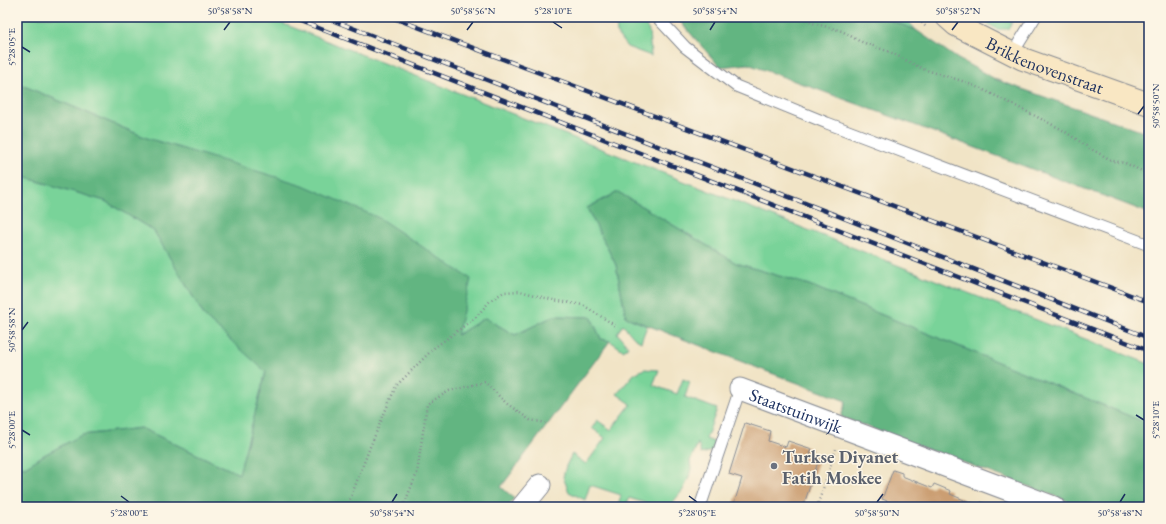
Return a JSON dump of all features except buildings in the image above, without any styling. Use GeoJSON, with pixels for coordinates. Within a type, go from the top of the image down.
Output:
{"type":"FeatureCollection","features":[{"type":"Feature","properties":{"kind":"street","name":"Brikkenovenstraat"},"geometry":{"type":"LineString","coordinates":[[947,17],[956,25],[1023,59],[1149,104]]}},
{"type":"Feature","properties":{"kind":"street","name":"Staatstuinwijk"},"geometry":{"type":"LineString","coordinates":[[740,389],[1054,507]]}},
{"type":"Feature","properties":{"kind":"street"},"geometry":{"type":"LineString","coordinates":[[522,507],[540,485]]}},
{"type":"Feature","properties":{"kind":"lane"},"geometry":{"type":"LineString","coordinates":[[657,17],[685,47],[736,86],[827,123],[1149,245]]}},
{"type":"Feature","properties":{"kind":"lane"},"geometry":{"type":"LineString","coordinates":[[1012,54],[1035,17]]}},
{"type":"Feature","properties":{"kind":"lane"},"geometry":{"type":"LineString","coordinates":[[700,507],[740,389]]}},
{"type":"Feature","properties":{"kind":"path"},"geometry":{"type":"LineString","coordinates":[[803,17],[813,23],[842,31],[858,41],[890,52],[924,69],[962,81],[986,91],[1061,129],[1091,149],[1113,161],[1125,162],[1144,172],[1149,171]]}},
{"type":"Feature","properties":{"kind":"path"},"geometry":{"type":"LineString","coordinates":[[347,507],[370,447],[396,386],[434,348],[474,318],[490,300],[504,292],[520,291],[553,300],[583,305],[616,326]]}},
{"type":"Feature","properties":{"kind":"path"},"geometry":{"type":"LineString","coordinates":[[403,507],[417,473],[427,404],[449,391],[485,382],[506,403],[530,420],[546,422]]}},
{"type":"Feature","properties":{"kind":"path"},"geometry":{"type":"LineString","coordinates":[[816,507],[837,448]]}},
{"type":"Feature","properties":{"kind":"green space"},"geometry":{"type":"Polygon","coordinates":[[[17,17],[266,17],[1149,364],[1149,424],[809,285],[736,263],[618,192],[587,208],[616,265],[626,317],[647,326],[641,342],[634,338],[623,325],[617,333],[628,346],[624,351],[610,341],[601,339],[591,317],[554,316],[515,335],[485,318],[457,335],[147,138],[17,83],[17,17]]]}},
{"type":"Feature","properties":{"kind":"green space"},"geometry":{"type":"Polygon","coordinates":[[[616,17],[640,17],[649,31],[651,56],[627,47],[617,34],[616,17]]]}},
{"type":"Feature","properties":{"kind":"green space"},"geometry":{"type":"Polygon","coordinates":[[[676,17],[881,17],[916,30],[958,59],[997,80],[1149,134],[1149,213],[748,64],[720,67],[676,17]]]}},
{"type":"Feature","properties":{"kind":"green space"},"geometry":{"type":"Polygon","coordinates":[[[881,17],[904,17],[916,30],[881,17]]]}},
{"type":"Feature","properties":{"kind":"green space"},"geometry":{"type":"Polygon","coordinates":[[[976,17],[1015,17],[1008,29],[997,29],[976,17]]]}},
{"type":"Feature","properties":{"kind":"green space"},"geometry":{"type":"Polygon","coordinates":[[[17,83],[147,138],[303,185],[379,218],[471,279],[457,335],[485,318],[515,335],[554,316],[591,317],[601,339],[610,341],[501,487],[514,498],[508,507],[17,507],[17,466],[25,467],[82,435],[141,428],[239,474],[266,372],[205,317],[154,231],[105,201],[17,175],[17,83]]]}},
{"type":"Feature","properties":{"kind":"green space"},"geometry":{"type":"Polygon","coordinates":[[[17,175],[105,201],[154,231],[205,317],[266,371],[239,474],[141,428],[82,435],[25,467],[17,466],[17,175]]]}},
{"type":"Feature","properties":{"kind":"green space"},"geometry":{"type":"Polygon","coordinates":[[[618,192],[736,263],[809,285],[1149,424],[1149,507],[1084,507],[841,417],[846,401],[626,317],[616,265],[587,208],[618,192]]]}},
{"type":"Feature","properties":{"kind":"green space"},"geometry":{"type":"Polygon","coordinates":[[[644,369],[659,370],[653,385],[677,394],[683,379],[690,382],[685,397],[717,409],[706,439],[714,442],[712,451],[701,454],[698,443],[690,461],[691,469],[688,480],[683,490],[673,502],[677,507],[658,507],[629,498],[626,507],[618,507],[621,495],[590,485],[585,500],[569,492],[563,477],[566,466],[572,454],[586,464],[605,438],[592,428],[597,420],[611,430],[631,404],[617,394],[634,374],[644,369]]]}},
{"type":"Feature","properties":{"kind":"railway"},"geometry":{"type":"LineString","coordinates":[[290,17],[1149,351]]}},
{"type":"Feature","properties":{"kind":"railway"},"geometry":{"type":"LineString","coordinates":[[324,17],[1149,338]]}},
{"type":"Feature","properties":{"kind":"railway"},"geometry":{"type":"LineString","coordinates":[[391,17],[1149,302]]}},
{"type":"Feature","properties":{"kind":"place","name":"Turkse Diyanet Fatih Moskee"},"geometry":{"type":"Point","coordinates":[774,466]}}]}
